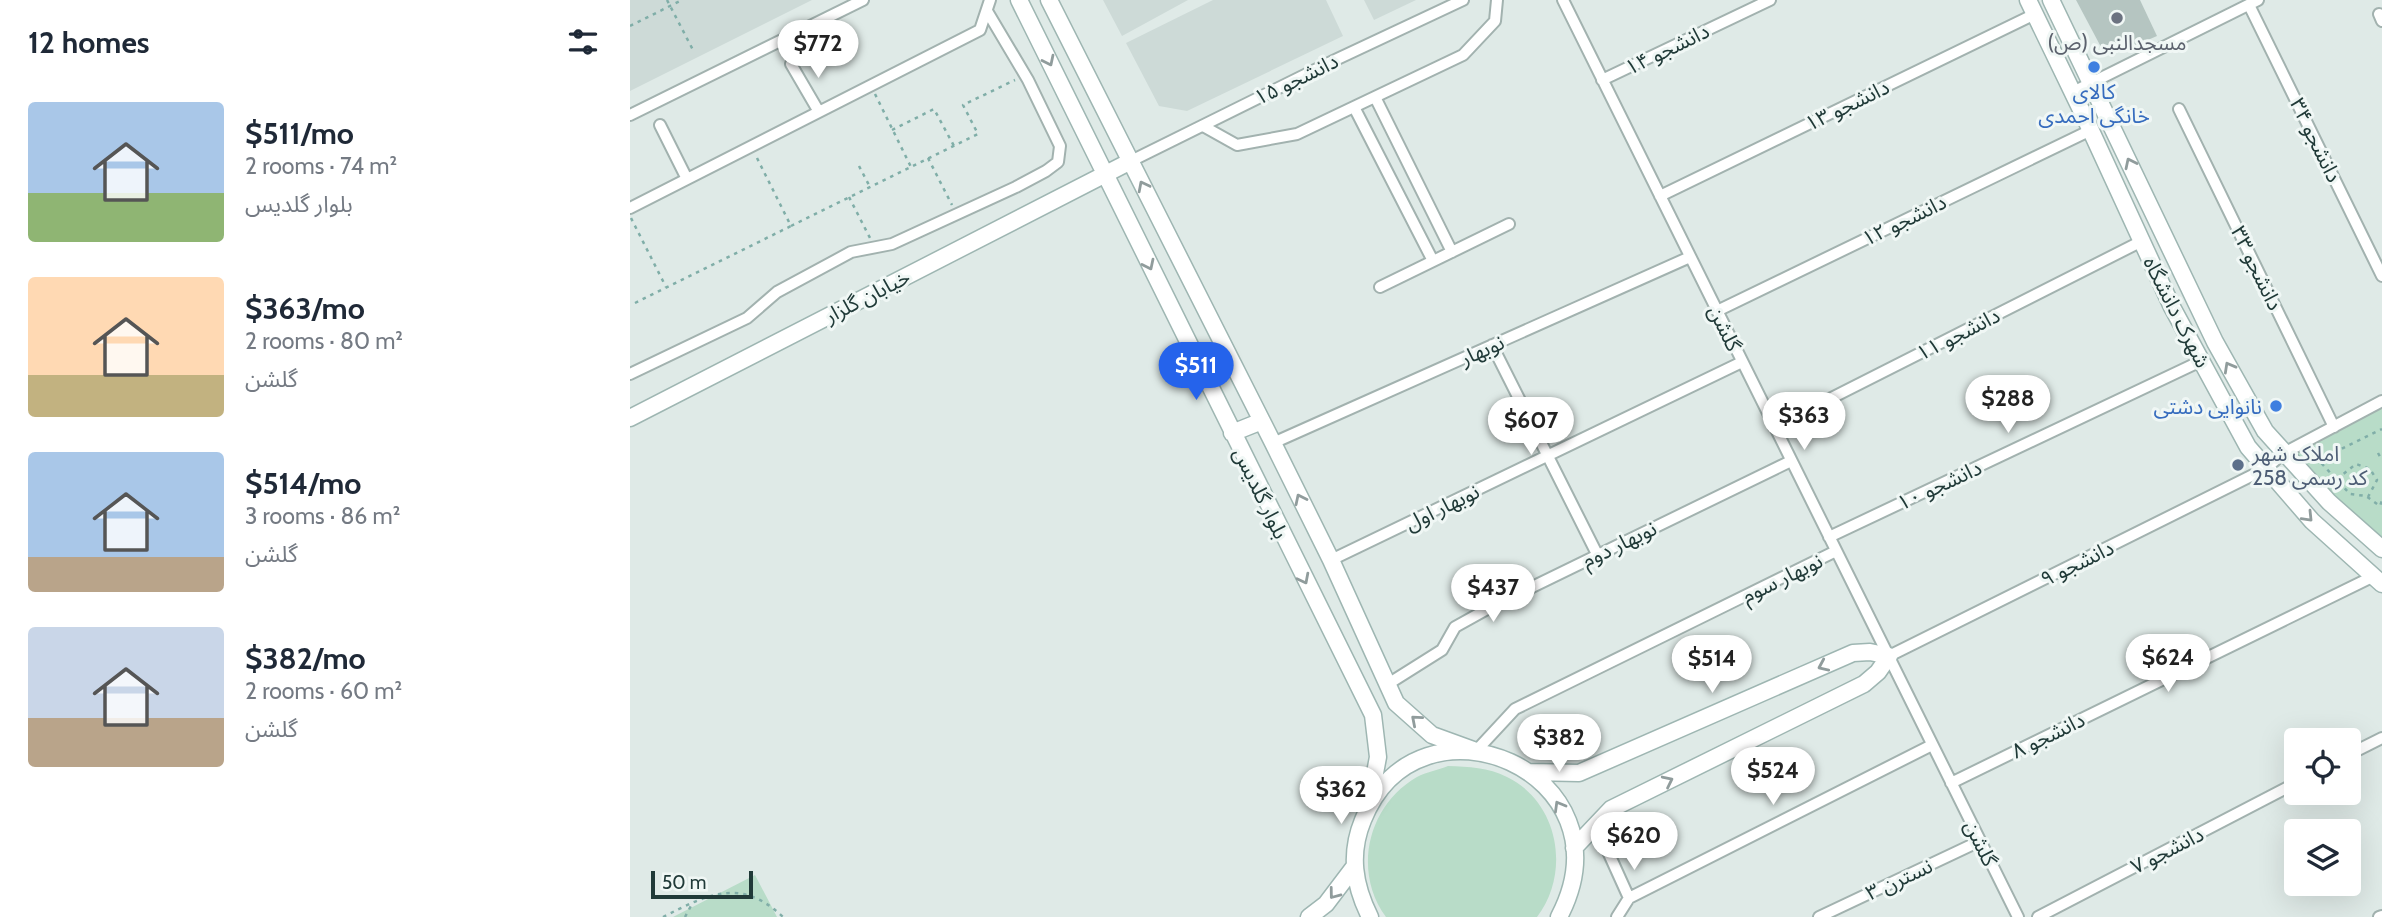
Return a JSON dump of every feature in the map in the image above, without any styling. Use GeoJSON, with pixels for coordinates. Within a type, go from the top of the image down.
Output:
{"type":"FeatureCollection","features":[{"type":"Feature","properties":{"kind":"main road","name":"بلوار گلدیس"},"geometry":{"type":"LineString","coordinates":[[1019,0],[1373,715],[1378,757],[1369,805]]}},
{"type":"Feature","properties":{"kind":"main road","name":"بلوار گلدیس"},"geometry":{"type":"LineString","coordinates":[[1049,0],[1331,560],[1396,703],[1432,735],[1504,758],[1530,772]]}},
{"type":"Feature","properties":{"kind":"main road","name":"شهرک دانشگاه"},"geometry":{"type":"LineString","coordinates":[[2051,0],[2215,342],[2264,431],[2329,502],[2382,549]]}},
{"type":"Feature","properties":{"kind":"main road","name":"شهرک دانشگاه"},"geometry":{"type":"LineString","coordinates":[[2031,7],[2172,307],[2248,447],[2312,521],[2377,580]]}},
{"type":"Feature","properties":{"kind":"main road","name":"خیابان گلزار"},"geometry":{"type":"LineString","coordinates":[[630,418],[1131,161]]}},
{"type":"Feature","properties":{"kind":"main road"},"geometry":{"type":"LineString","coordinates":[[1232,433],[1262,421]]}},
{"type":"Feature","properties":{"kind":"main road"},"geometry":{"type":"LineString","coordinates":[[1530,772],[1579,773],[1853,653],[1870,652],[1889,656],[1878,672],[1864,684],[1611,809],[1574,848]]}},
{"type":"Feature","properties":{"kind":"main road"},"geometry":{"type":"LineString","coordinates":[[1370,917],[1359,895],[1354,867],[1357,835],[1369,805],[1388,780],[1414,762],[1444,752],[1476,751]]}},
{"type":"Feature","properties":{"kind":"main road"},"geometry":{"type":"LineString","coordinates":[[1530,772],[1552,793],[1567,819],[1574,848],[1574,874],[1568,899],[1559,917]]}},
{"type":"Feature","properties":{"kind":"main road"},"geometry":{"type":"LineString","coordinates":[[1310,917],[1326,904],[1354,867]]}},
{"type":"Feature","properties":{"kind":"street"},"geometry":{"type":"LineString","coordinates":[[630,115],[863,0]]}},
{"type":"Feature","properties":{"kind":"street","name":"دانشجو ۱۵"},"geometry":{"type":"LineString","coordinates":[[1131,161],[1463,0]]}},
{"type":"Feature","properties":{"kind":"street"},"geometry":{"type":"LineString","coordinates":[[1203,125],[1237,145],[1297,134],[1463,55],[1495,21],[1497,0]]}},
{"type":"Feature","properties":{"kind":"street","name":"گلشن"},"geometry":{"type":"LineString","coordinates":[[1563,0],[2018,917]]}},
{"type":"Feature","properties":{"kind":"street","name":"دانشجو ۱۴"},"geometry":{"type":"LineString","coordinates":[[1602,80],[1770,0]]}},
{"type":"Feature","properties":{"kind":"street"},"geometry":{"type":"LineString","coordinates":[[2073,92],[2254,2]]}},
{"type":"Feature","properties":{"kind":"street","name":"دانشجو ۳۴"},"geometry":{"type":"LineString","coordinates":[[2254,2],[2382,276]]}},
{"type":"Feature","properties":{"kind":"street"},"geometry":{"type":"LineString","coordinates":[[630,374],[747,318],[777,292],[851,252],[892,243],[1016,187],[1058,162],[1060,146],[989,5]]}},
{"type":"Feature","properties":{"kind":"street"},"geometry":{"type":"LineString","coordinates":[[630,208],[979,30],[989,5]]}},
{"type":"Feature","properties":{"kind":"street","name":"دانشجو ۱۳"},"geometry":{"type":"LineString","coordinates":[[1660,196],[2031,7]]}},
{"type":"Feature","properties":{"kind":"street"},"geometry":{"type":"LineString","coordinates":[[791,64],[819,112]]}},
{"type":"Feature","properties":{"kind":"street"},"geometry":{"type":"LineString","coordinates":[[1375,97],[1452,251]]}},
{"type":"Feature","properties":{"kind":"street"},"geometry":{"type":"LineString","coordinates":[[1354,107],[1433,261]]}},
{"type":"Feature","properties":{"kind":"street","name":"دانشجو ۳۳"},"geometry":{"type":"LineString","coordinates":[[2179,109],[2334,427]]}},
{"type":"Feature","properties":{"kind":"street"},"geometry":{"type":"LineString","coordinates":[[660,125],[687,179]]}},
{"type":"Feature","properties":{"kind":"street","name":"دانشجو ۱۲"},"geometry":{"type":"LineString","coordinates":[[1717,311],[2091,130]]}},
{"type":"Feature","properties":{"kind":"street"},"geometry":{"type":"LineString","coordinates":[[1380,287],[1509,224]]}},
{"type":"Feature","properties":{"kind":"street","name":"دانشجو ۱۱"},"geometry":{"type":"LineString","coordinates":[[1774,427],[2142,241]]}},
{"type":"Feature","properties":{"kind":"street","name":"نوبهار"},"geometry":{"type":"LineString","coordinates":[[1273,443],[1690,257]]}},
{"type":"Feature","properties":{"kind":"street"},"geometry":{"type":"LineString","coordinates":[[1492,345],[1597,554]]}},
{"type":"Feature","properties":{"kind":"street","name":"دانشجو ۱۰"},"geometry":{"type":"LineString","coordinates":[[1829,537],[2201,361]]}},
{"type":"Feature","properties":{"kind":"street","name":"نوبهار اول"},"geometry":{"type":"LineString","coordinates":[[1331,560],[1742,362]]}},
{"type":"Feature","properties":{"kind":"street","name":"دانشجو ۹"},"geometry":{"type":"LineString","coordinates":[[1889,656],[2265,469],[2284,453],[2382,401]]}},
{"type":"Feature","properties":{"kind":"street","name":"نوبهار دوم"},"geometry":{"type":"LineString","coordinates":[[1388,684],[1442,650],[1455,627],[1597,554],[1791,461]]}},
{"type":"Feature","properties":{"kind":"street","name":"نوبهار سوم"},"geometry":{"type":"LineString","coordinates":[[1476,751],[1515,709],[1836,551]]}},
{"type":"Feature","properties":{"kind":"street","name":"دانشجو ۸"},"geometry":{"type":"LineString","coordinates":[[1951,783],[2377,580]]}},
{"type":"Feature","properties":{"kind":"street"},"geometry":{"type":"LineString","coordinates":[[2361,748],[2382,738]]}},
{"type":"Feature","properties":{"kind":"street"},"geometry":{"type":"LineString","coordinates":[[1617,917],[1629,898],[1932,745]]}},
{"type":"Feature","properties":{"kind":"street","name":"دانشجو ۷"},"geometry":{"type":"LineString","coordinates":[[2038,917],[2284,789]]}},
{"type":"Feature","properties":{"kind":"street"},"geometry":{"type":"LineString","coordinates":[[1596,825],[1629,898]]}},
{"type":"Feature","properties":{"kind":"street","name":"نسترن ۳"},"geometry":{"type":"LineString","coordinates":[[1819,917],[1980,841]]}},
{"type":"Feature","properties":{"kind":"path"},"geometry":{"type":"LineString","coordinates":[[667,0],[693,50]]}},
{"type":"Feature","properties":{"kind":"path"},"geometry":{"type":"LineString","coordinates":[[630,26],[682,0]]}},
{"type":"Feature","properties":{"kind":"path"},"geometry":{"type":"LineString","coordinates":[[635,303],[978,134],[963,104],[1025,75]]}},
{"type":"Feature","properties":{"kind":"path"},"geometry":{"type":"LineString","coordinates":[[871,85],[911,167]]}},
{"type":"Feature","properties":{"kind":"path"},"geometry":{"type":"LineString","coordinates":[[892,130],[934,110],[954,146]]}},
{"type":"Feature","properties":{"kind":"path"},"geometry":{"type":"LineString","coordinates":[[751,146],[791,226]]}},
{"type":"Feature","properties":{"kind":"path"},"geometry":{"type":"LineString","coordinates":[[929,158],[957,214]]}},
{"type":"Feature","properties":{"kind":"path"},"geometry":{"type":"LineString","coordinates":[[859,166],[870,187]]}},
{"type":"Feature","properties":{"kind":"path"},"geometry":{"type":"LineString","coordinates":[[849,197],[875,247]]}},
{"type":"Feature","properties":{"kind":"path"},"geometry":{"type":"LineString","coordinates":[[630,215],[667,288]]}},
{"type":"Feature","properties":{"kind":"path"},"geometry":{"type":"LineString","coordinates":[[2319,460],[2382,429]]}},
{"type":"Feature","properties":{"kind":"path"},"geometry":{"type":"LineString","coordinates":[[2303,443],[2350,494],[2368,497],[2380,506],[2382,500]]}},
{"type":"Feature","properties":{"kind":"path"},"geometry":{"type":"LineString","coordinates":[[2378,453],[2382,460]]}},
{"type":"Feature","properties":{"kind":"path"},"geometry":{"type":"LineString","coordinates":[[2337,480],[2356,464],[2370,469],[2376,477],[2375,486],[2368,497]]}},
{"type":"Feature","properties":{"kind":"path"},"geometry":{"type":"LineString","coordinates":[[2376,477],[2382,475]]}},
{"type":"Feature","properties":{"kind":"path"},"geometry":{"type":"LineString","coordinates":[[663,917],[711,895],[735,891],[758,899],[783,917]]}},
{"type":"Feature","properties":{"kind":"path"},"geometry":{"type":"LineString","coordinates":[[685,917],[692,903]]}},
{"type":"Feature","properties":{"kind":"shaded area"},"geometry":{"type":"Polygon","coordinates":[[[630,0],[812,0],[630,91],[630,0]]]}},
{"type":"Feature","properties":{"kind":"shaded area"},"geometry":{"type":"Polygon","coordinates":[[[1103,0],[1188,0],[1122,36],[1103,0]]]}},
{"type":"Feature","properties":{"kind":"shaded area"},"geometry":{"type":"Polygon","coordinates":[[[1213,0],[1326,0],[1343,36],[1187,111],[1159,106],[1126,43],[1213,0]]]}},
{"type":"Feature","properties":{"kind":"shaded area"},"geometry":{"type":"Polygon","coordinates":[[[1364,0],[1416,0],[1374,20],[1364,0]]]}},
{"type":"Feature","properties":{"kind":"green space"},"geometry":{"type":"Polygon","coordinates":[[[2382,404],[2382,538],[2289,458],[2382,404]]]}},
{"type":"Feature","properties":{"kind":"green space"},"geometry":{"type":"Polygon","coordinates":[[[1448,766],[1493,771],[1525,788],[1538,803],[1554,840],[1556,860],[1548,899],[1537,917],[1386,917],[1370,880],[1368,860],[1370,840],[1377,821],[1400,789],[1421,775],[1448,766]]]}},
{"type":"Feature","properties":{"kind":"green space"},"geometry":{"type":"Polygon","coordinates":[[[755,875],[777,917],[673,917],[755,875]]]}},
{"type":"Feature","properties":{"kind":"building","name":"مسجدالنبی (ص)"},"geometry":{"type":"Polygon","coordinates":[[[2076,0],[2140,0],[2157,36],[2120,52],[2101,47],[2076,0]]]}},
{"type":"Feature","properties":{"kind":"place","name":"مسجدالنبی (ص)"},"geometry":{"type":"Point","coordinates":[2117,18]}},
{"type":"Feature","properties":{"kind":"place","name":"کالای خانگی احمدی"},"geometry":{"type":"Point","coordinates":[2094,67]}},
{"type":"Feature","properties":{"kind":"place","name":"نانوایی دشتی"},"geometry":{"type":"Point","coordinates":[2276,406]}},
{"type":"Feature","properties":{"kind":"place","name":"املاک شهر کد رسمی 258"},"geometry":{"type":"Point","coordinates":[2238,465]}}]}
